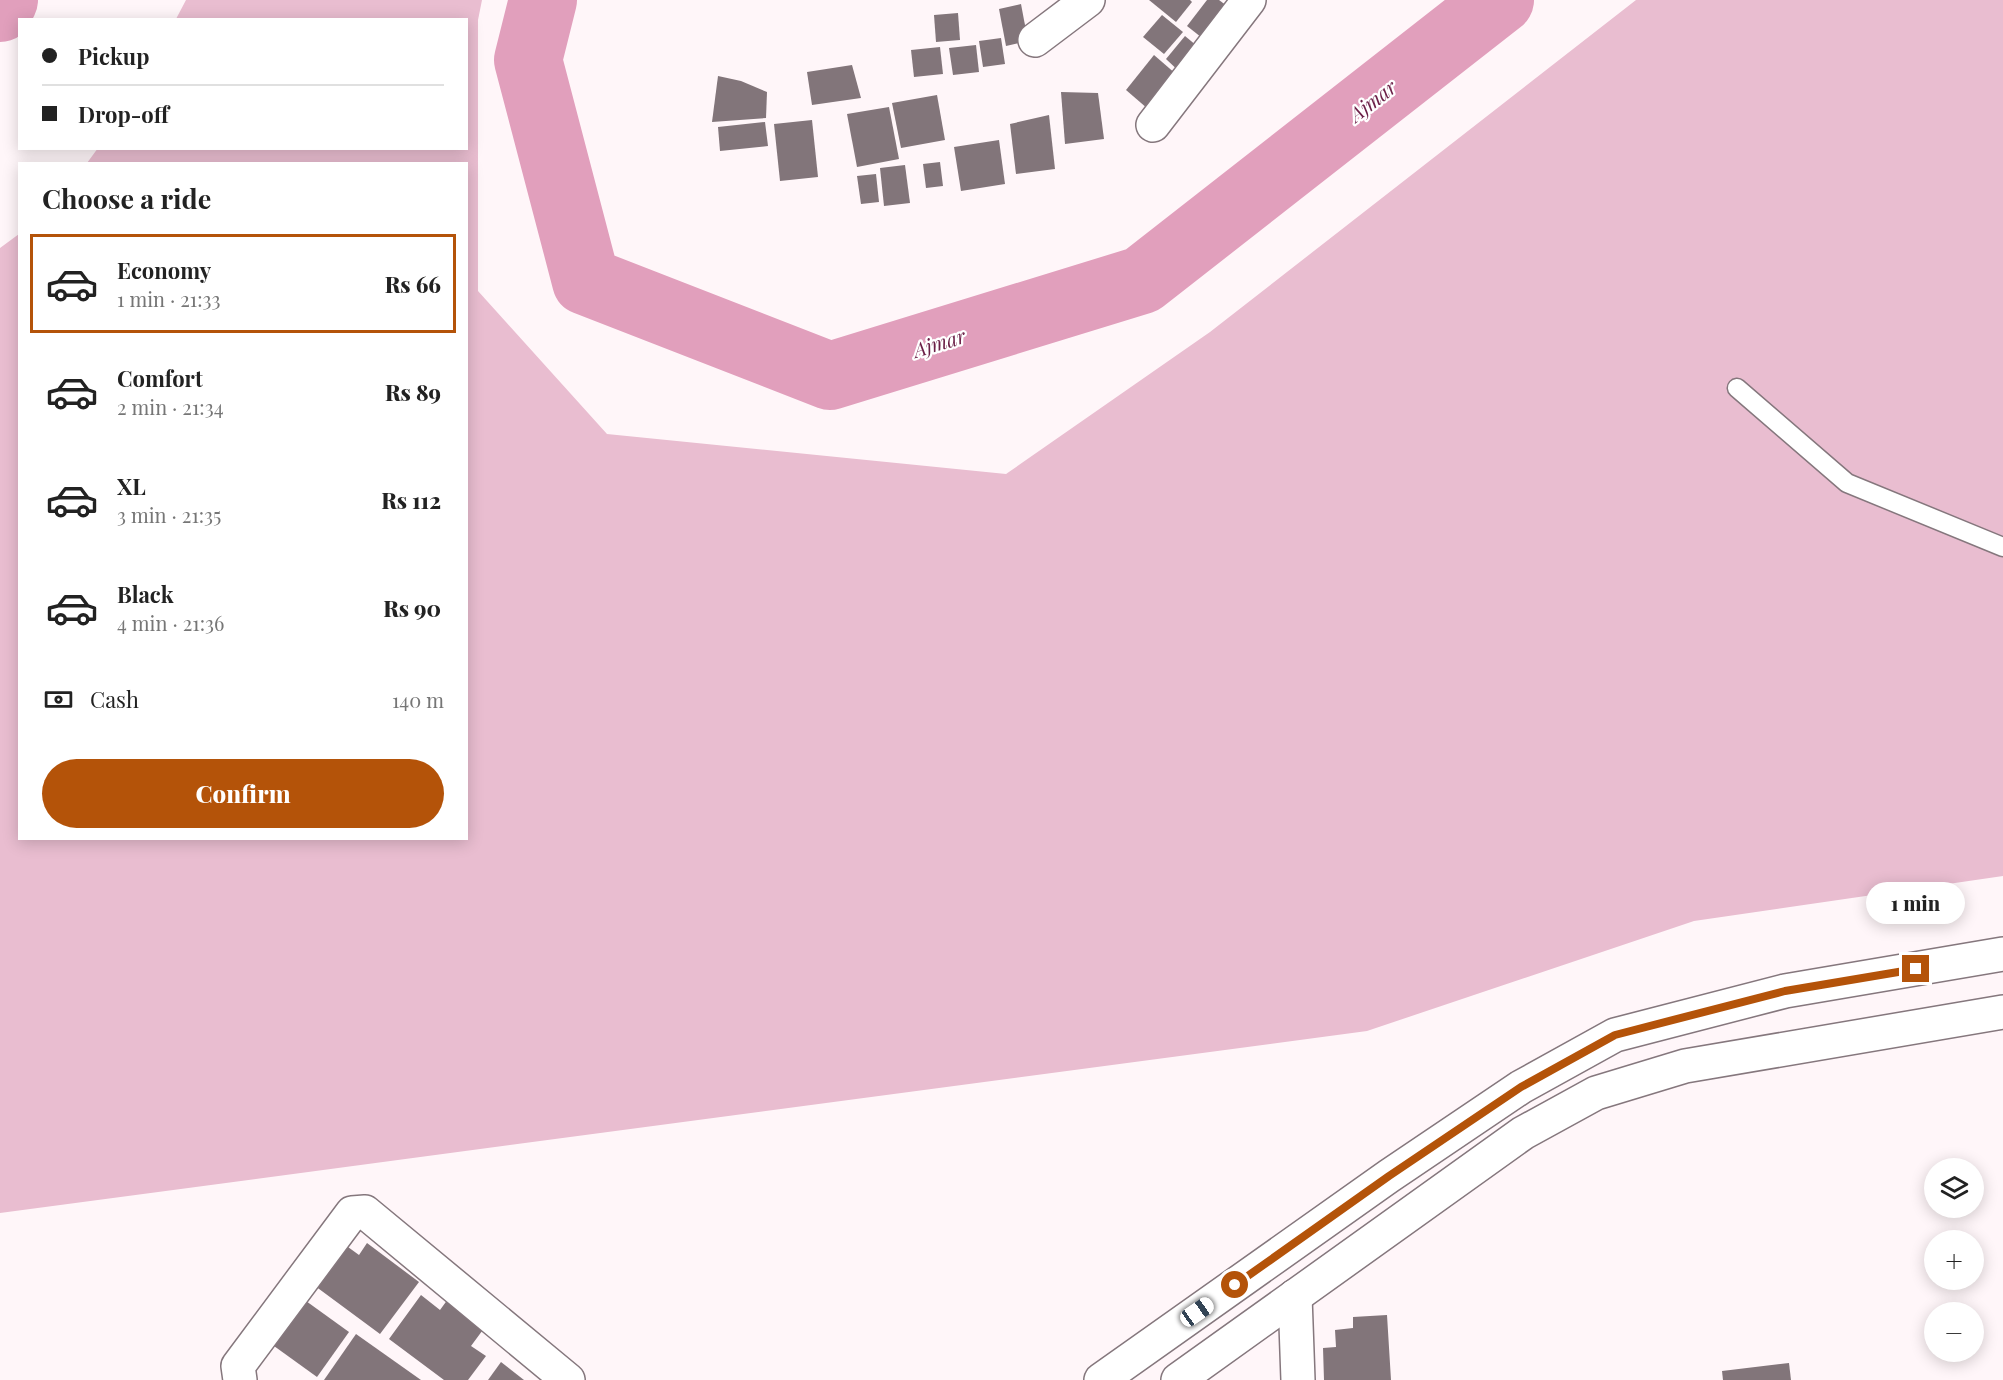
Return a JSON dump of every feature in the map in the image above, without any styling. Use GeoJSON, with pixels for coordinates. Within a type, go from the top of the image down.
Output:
{"type":"FeatureCollection","features":[{"type":"Feature","properties":{"kind":"street"},"geometry":{"type":"LineString","coordinates":[[1035,40],[1089,0]]}},
{"type":"Feature","properties":{"kind":"street"},"geometry":{"type":"LineString","coordinates":[[1153,125],[1249,0]]}},
{"type":"Feature","properties":{"kind":"street"},"geometry":{"type":"LineString","coordinates":[[1101,1380],[1389,1176],[1511,1093],[1615,1035],[1785,991],[2003,954]]}},
{"type":"Feature","properties":{"kind":"street"},"geometry":{"type":"LineString","coordinates":[[1178,1380],[1523,1134],[1596,1093],[1685,1066],[2003,1012]]}},
{"type":"Feature","properties":{"kind":"street"},"geometry":{"type":"LineString","coordinates":[[245,1375],[352,1213],[365,1212],[568,1380]]}},
{"type":"Feature","properties":{"kind":"street"},"geometry":{"type":"LineString","coordinates":[[1295,1296],[1298,1380]]}},
{"type":"Feature","properties":{"kind":"lane"},"geometry":{"type":"LineString","coordinates":[[1737,388],[1847,483],[2003,547]]}},
{"type":"Feature","properties":{"kind":"shaded area"},"geometry":{"type":"Polygon","coordinates":[[[186,0],[482,0],[478,20],[478,291],[607,434],[1006,474],[1210,332],[1636,0],[2003,0],[2003,876],[1694,921],[1367,1031],[0,1213],[0,248],[18,235],[18,840],[468,840],[468,162],[88,162],[97,150],[468,150],[468,18],[177,18],[186,0]]]}},
{"type":"Feature","properties":{"kind":"building"},"geometry":{"type":"Polygon","coordinates":[[[1149,0],[1190,0],[1192,2],[1176,22],[1149,0]]]}},
{"type":"Feature","properties":{"kind":"building"},"geometry":{"type":"Polygon","coordinates":[[[1207,0],[1219,0],[1231,9],[1206,41],[1187,26],[1207,0]]]}},
{"type":"Feature","properties":{"kind":"building"},"geometry":{"type":"Polygon","coordinates":[[[1021,4],[1028,41],[1006,46],[999,9],[1021,4]]]}},
{"type":"Feature","properties":{"kind":"building"},"geometry":{"type":"Polygon","coordinates":[[[958,13],[960,40],[936,42],[934,15],[958,13]]]}},
{"type":"Feature","properties":{"kind":"building"},"geometry":{"type":"Polygon","coordinates":[[[1162,15],[1183,32],[1164,54],[1143,37],[1162,15]]]}},
{"type":"Feature","properties":{"kind":"building"},"geometry":{"type":"Polygon","coordinates":[[[1185,36],[1203,51],[1183,75],[1166,59],[1185,36]]]}},
{"type":"Feature","properties":{"kind":"building"},"geometry":{"type":"Polygon","coordinates":[[[1001,38],[1005,64],[983,67],[979,41],[1001,38]]]}},
{"type":"Feature","properties":{"kind":"building"},"geometry":{"type":"Polygon","coordinates":[[[976,45],[979,72],[953,75],[949,48],[976,45]]]}},
{"type":"Feature","properties":{"kind":"building"},"geometry":{"type":"Polygon","coordinates":[[[940,47],[943,74],[914,77],[911,50],[940,47]]]}},
{"type":"Feature","properties":{"kind":"building"},"geometry":{"type":"Polygon","coordinates":[[[1154,55],[1184,81],[1155,115],[1126,90],[1154,55]]]}},
{"type":"Feature","properties":{"kind":"building"},"geometry":{"type":"Polygon","coordinates":[[[852,65],[861,98],[812,105],[807,72],[852,65]]]}},
{"type":"Feature","properties":{"kind":"building"},"geometry":{"type":"Polygon","coordinates":[[[718,76],[741,81],[767,92],[766,118],[712,122],[718,76]]]}},
{"type":"Feature","properties":{"kind":"building"},"geometry":{"type":"Polygon","coordinates":[[[1061,92],[1098,93],[1104,139],[1065,144],[1061,92]]]}},
{"type":"Feature","properties":{"kind":"building"},"geometry":{"type":"Polygon","coordinates":[[[937,95],[945,140],[901,148],[892,103],[937,95]]]}},
{"type":"Feature","properties":{"kind":"building"},"geometry":{"type":"Polygon","coordinates":[[[889,107],[899,159],[857,167],[847,114],[889,107]]]}},
{"type":"Feature","properties":{"kind":"building"},"geometry":{"type":"Polygon","coordinates":[[[1049,115],[1055,169],[1016,174],[1010,124],[1049,115]]]}},
{"type":"Feature","properties":{"kind":"building"},"geometry":{"type":"Polygon","coordinates":[[[812,120],[818,177],[780,181],[774,124],[812,120]]]}},
{"type":"Feature","properties":{"kind":"building"},"geometry":{"type":"Polygon","coordinates":[[[765,122],[768,146],[720,151],[718,127],[765,122]]]}},
{"type":"Feature","properties":{"kind":"building"},"geometry":{"type":"Polygon","coordinates":[[[999,140],[1005,184],[961,191],[954,147],[999,140]]]}},
{"type":"Feature","properties":{"kind":"building"},"geometry":{"type":"Polygon","coordinates":[[[940,162],[943,186],[926,188],[923,164],[940,162]]]}},
{"type":"Feature","properties":{"kind":"building"},"geometry":{"type":"Polygon","coordinates":[[[905,165],[910,203],[884,206],[880,168],[905,165]]]}},
{"type":"Feature","properties":{"kind":"building"},"geometry":{"type":"Polygon","coordinates":[[[876,174],[879,202],[861,204],[857,176],[876,174]]]}},
{"type":"Feature","properties":{"kind":"building"},"geometry":{"type":"Polygon","coordinates":[[[367,1243],[419,1282],[380,1334],[311,1283],[325,1264],[332,1269],[348,1247],[359,1255],[367,1243]]]}},
{"type":"Feature","properties":{"kind":"building"},"geometry":{"type":"Polygon","coordinates":[[[421,1295],[440,1310],[448,1299],[485,1327],[471,1346],[486,1356],[468,1380],[444,1380],[389,1339],[421,1295]]]}},
{"type":"Feature","properties":{"kind":"building"},"geometry":{"type":"Polygon","coordinates":[[[306,1301],[349,1332],[317,1377],[274,1346],[306,1301]]]}},
{"type":"Feature","properties":{"kind":"building"},"geometry":{"type":"Polygon","coordinates":[[[1387,1315],[1391,1380],[1324,1380],[1323,1348],[1336,1347],[1335,1330],[1353,1328],[1353,1317],[1387,1315]]]}},
{"type":"Feature","properties":{"kind":"building"},"geometry":{"type":"Polygon","coordinates":[[[356,1334],[421,1380],[324,1380],[356,1334]]]}},
{"type":"Feature","properties":{"kind":"building"},"geometry":{"type":"Polygon","coordinates":[[[501,1362],[524,1380],[488,1380],[501,1362]]]}},
{"type":"Feature","properties":{"kind":"building"},"geometry":{"type":"Polygon","coordinates":[[[1789,1363],[1791,1380],[1723,1380],[1722,1371],[1789,1363]]]}},
{"type":"Feature","properties":{"kind":"waterway","name":"Ajmar"},"geometry":{"type":"LineString","coordinates":[[0,8],[4,0]]}},
{"type":"Feature","properties":{"kind":"waterway","name":"Ajmar"},"geometry":{"type":"LineString","coordinates":[[543,0],[528,60],[586,281],[830,376],[1142,280],[1500,0]]}},
{"type":"Feature","properties":{"kind":"route"},"geometry":{"type":"LineString","coordinates":[[1235,1285],[1389,1176],[1521,1087],[1615,1035],[1785,991],[1916,969]]}}]}
